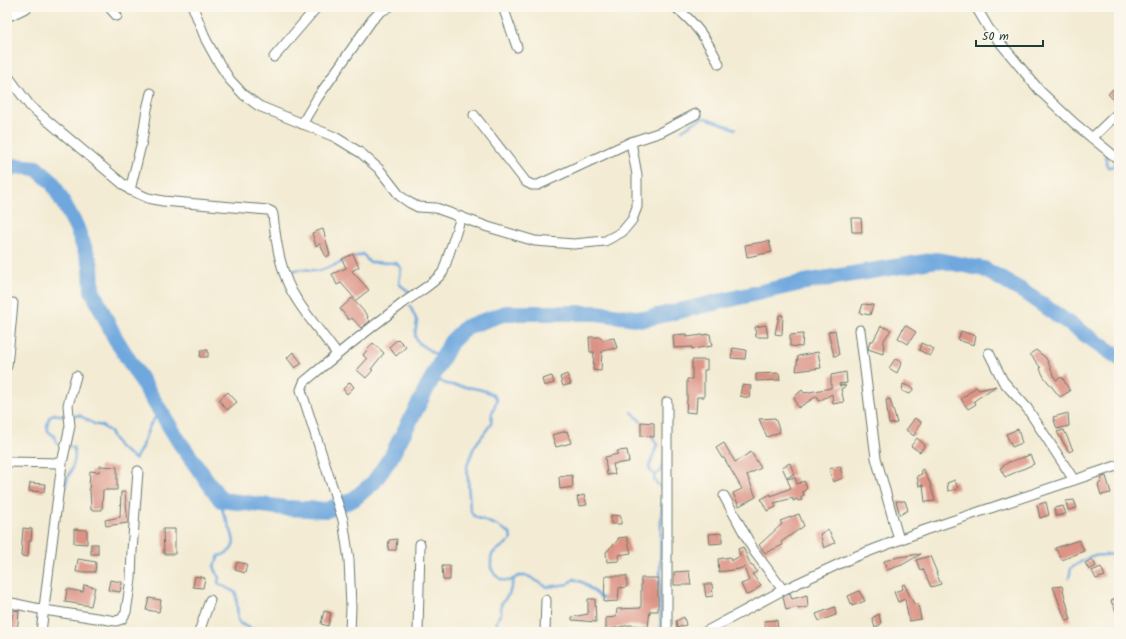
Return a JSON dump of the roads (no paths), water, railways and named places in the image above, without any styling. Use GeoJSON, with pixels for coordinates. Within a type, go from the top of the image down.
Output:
{"type":"FeatureCollection","features":[{"type":"Feature","properties":{"kind":"street"},"geometry":{"type":"LineString","coordinates":[[7,17],[28,7]]}},
{"type":"Feature","properties":{"kind":"street"},"geometry":{"type":"LineString","coordinates":[[109,7],[117,16]]}},
{"type":"Feature","properties":{"kind":"street"},"geometry":{"type":"LineString","coordinates":[[193,7],[206,40],[217,60],[230,80],[244,95],[259,106],[334,137],[361,153],[376,166],[394,190],[410,203],[418,207],[436,208],[488,227],[534,241],[574,244],[605,241],[622,232],[632,220],[637,207],[637,175],[631,142]]}},
{"type":"Feature","properties":{"kind":"street"},"geometry":{"type":"LineString","coordinates":[[274,58],[317,7]]}},
{"type":"Feature","properties":{"kind":"street"},"geometry":{"type":"LineString","coordinates":[[302,124],[318,96],[372,20],[380,12],[390,7]]}},
{"type":"Feature","properties":{"kind":"street"},"geometry":{"type":"LineString","coordinates":[[504,7],[517,47]]}},
{"type":"Feature","properties":{"kind":"street"},"geometry":{"type":"LineString","coordinates":[[675,7],[688,19],[706,41],[718,64]]}},
{"type":"Feature","properties":{"kind":"street"},"geometry":{"type":"LineString","coordinates":[[976,7],[989,29],[1040,91],[1119,160]]}},
{"type":"Feature","properties":{"kind":"street"},"geometry":{"type":"LineString","coordinates":[[7,75],[30,106],[130,190],[148,198],[163,201],[268,210],[272,212],[276,243],[289,286],[296,300],[337,354]]}},
{"type":"Feature","properties":{"kind":"street"},"geometry":{"type":"LineString","coordinates":[[130,190],[142,142],[151,93]]}},
{"type":"Feature","properties":{"kind":"street"},"geometry":{"type":"LineString","coordinates":[[1092,138],[1119,112]]}},
{"type":"Feature","properties":{"kind":"street"},"geometry":{"type":"LineString","coordinates":[[474,115],[526,182],[532,185],[538,185],[631,142],[660,132],[696,114]]}},
{"type":"Feature","properties":{"kind":"street"},"geometry":{"type":"LineString","coordinates":[[350,632],[351,607],[349,560],[343,520],[301,390],[304,382],[337,354],[417,293],[437,280],[443,272],[461,217]]}},
{"type":"Feature","properties":{"kind":"street"},"geometry":{"type":"LineString","coordinates":[[7,366],[13,303]]}},
{"type":"Feature","properties":{"kind":"street"},"geometry":{"type":"LineString","coordinates":[[860,330],[876,458],[899,540]]}},
{"type":"Feature","properties":{"kind":"street"},"geometry":{"type":"LineString","coordinates":[[989,353],[1003,381],[1027,408],[1074,480]]}},
{"type":"Feature","properties":{"kind":"street"},"geometry":{"type":"LineString","coordinates":[[41,632],[62,463],[70,426],[68,405],[76,376]]}},
{"type":"Feature","properties":{"kind":"street"},"geometry":{"type":"LineString","coordinates":[[667,402],[667,632]]}},
{"type":"Feature","properties":{"kind":"street"},"geometry":{"type":"LineString","coordinates":[[7,462],[62,463]]}},
{"type":"Feature","properties":{"kind":"street"},"geometry":{"type":"LineString","coordinates":[[705,632],[783,590],[854,557],[899,540],[1119,465]]}},
{"type":"Feature","properties":{"kind":"street"},"geometry":{"type":"LineString","coordinates":[[7,602],[44,610],[116,621],[122,619],[126,612],[131,579],[138,471]]}},
{"type":"Feature","properties":{"kind":"street"},"geometry":{"type":"LineString","coordinates":[[724,496],[754,551],[783,590]]}},
{"type":"Feature","properties":{"kind":"street"},"geometry":{"type":"LineString","coordinates":[[418,632],[420,544]]}},
{"type":"Feature","properties":{"kind":"street"},"geometry":{"type":"LineString","coordinates":[[199,632],[210,600]]}},
{"type":"Feature","properties":{"kind":"street"},"geometry":{"type":"LineString","coordinates":[[545,632],[546,600]]}},
{"type":"Feature","properties":{"kind":"waterway"},"geometry":{"type":"LineString","coordinates":[[682,130],[704,118]]}},
{"type":"Feature","properties":{"kind":"waterway"},"geometry":{"type":"LineString","coordinates":[[706,118],[736,129]]}},
{"type":"Feature","properties":{"kind":"waterway"},"geometry":{"type":"LineString","coordinates":[[1106,153],[1106,163],[1108,167],[1119,163]]}},
{"type":"Feature","properties":{"kind":"waterway"},"geometry":{"type":"LineString","coordinates":[[7,170],[16,166],[36,168],[52,182],[76,226],[91,265],[92,290],[114,336],[180,443],[221,500],[286,508],[327,510],[354,499],[374,482],[391,457],[451,342],[466,327],[506,313],[597,313],[644,319],[805,282],[937,260],[984,269],[1024,292],[1119,358]]}},
{"type":"Feature","properties":{"kind":"waterway"},"geometry":{"type":"LineString","coordinates":[[352,258],[363,254],[369,262],[396,263],[401,268],[399,284],[412,294]]}},
{"type":"Feature","properties":{"kind":"waterway"},"geometry":{"type":"LineString","coordinates":[[285,269],[289,271],[302,269],[319,271],[345,261]]}},
{"type":"Feature","properties":{"kind":"waterway"},"geometry":{"type":"LineString","coordinates":[[410,306],[417,321],[415,335],[416,339],[420,344],[442,359]]}},
{"type":"Feature","properties":{"kind":"waterway"},"geometry":{"type":"LineString","coordinates":[[433,376],[450,385],[473,388],[488,392],[494,395],[497,400],[492,413],[491,424],[474,447],[467,466],[470,509],[473,515],[510,533],[511,540],[493,553],[491,558],[491,568],[495,575],[502,580],[509,581],[519,576],[528,576],[547,587],[568,584],[574,579],[584,583],[600,597],[608,599]]}},
{"type":"Feature","properties":{"kind":"waterway"},"geometry":{"type":"LineString","coordinates":[[65,487],[74,462],[75,452],[73,447],[63,447],[57,444],[54,436],[48,431],[47,425],[49,418],[54,414],[69,417],[79,415],[109,431],[119,447],[135,459],[141,449],[149,427],[160,410]]}},
{"type":"Feature","properties":{"kind":"waterway"},"geometry":{"type":"LineString","coordinates":[[632,412],[643,424]]}},
{"type":"Feature","properties":{"kind":"waterway"},"geometry":{"type":"LineString","coordinates":[[651,434],[657,445],[649,467],[651,472],[655,475]]}},
{"type":"Feature","properties":{"kind":"waterway"},"geometry":{"type":"LineString","coordinates":[[655,475],[660,472],[664,463]]}},
{"type":"Feature","properties":{"kind":"waterway"},"geometry":{"type":"LineString","coordinates":[[655,475],[654,480],[664,491]]}},
{"type":"Feature","properties":{"kind":"waterway"},"geometry":{"type":"LineString","coordinates":[[221,500],[223,512],[232,532],[234,544],[232,549],[219,556],[214,566],[219,578],[218,583],[236,593],[239,623],[250,628],[251,632]]}},
{"type":"Feature","properties":{"kind":"waterway"},"geometry":{"type":"LineString","coordinates":[[660,592],[661,517],[663,500]]}},
{"type":"Feature","properties":{"kind":"waterway"},"geometry":{"type":"LineString","coordinates":[[1069,578],[1071,568],[1091,556],[1119,554]]}},
{"type":"Feature","properties":{"kind":"waterway"},"geometry":{"type":"LineString","coordinates":[[496,632],[497,621],[501,613],[501,604],[509,594],[514,579]]}},
{"type":"Feature","properties":{"kind":"waterway"},"geometry":{"type":"LineString","coordinates":[[660,594],[661,632]]}}]}
